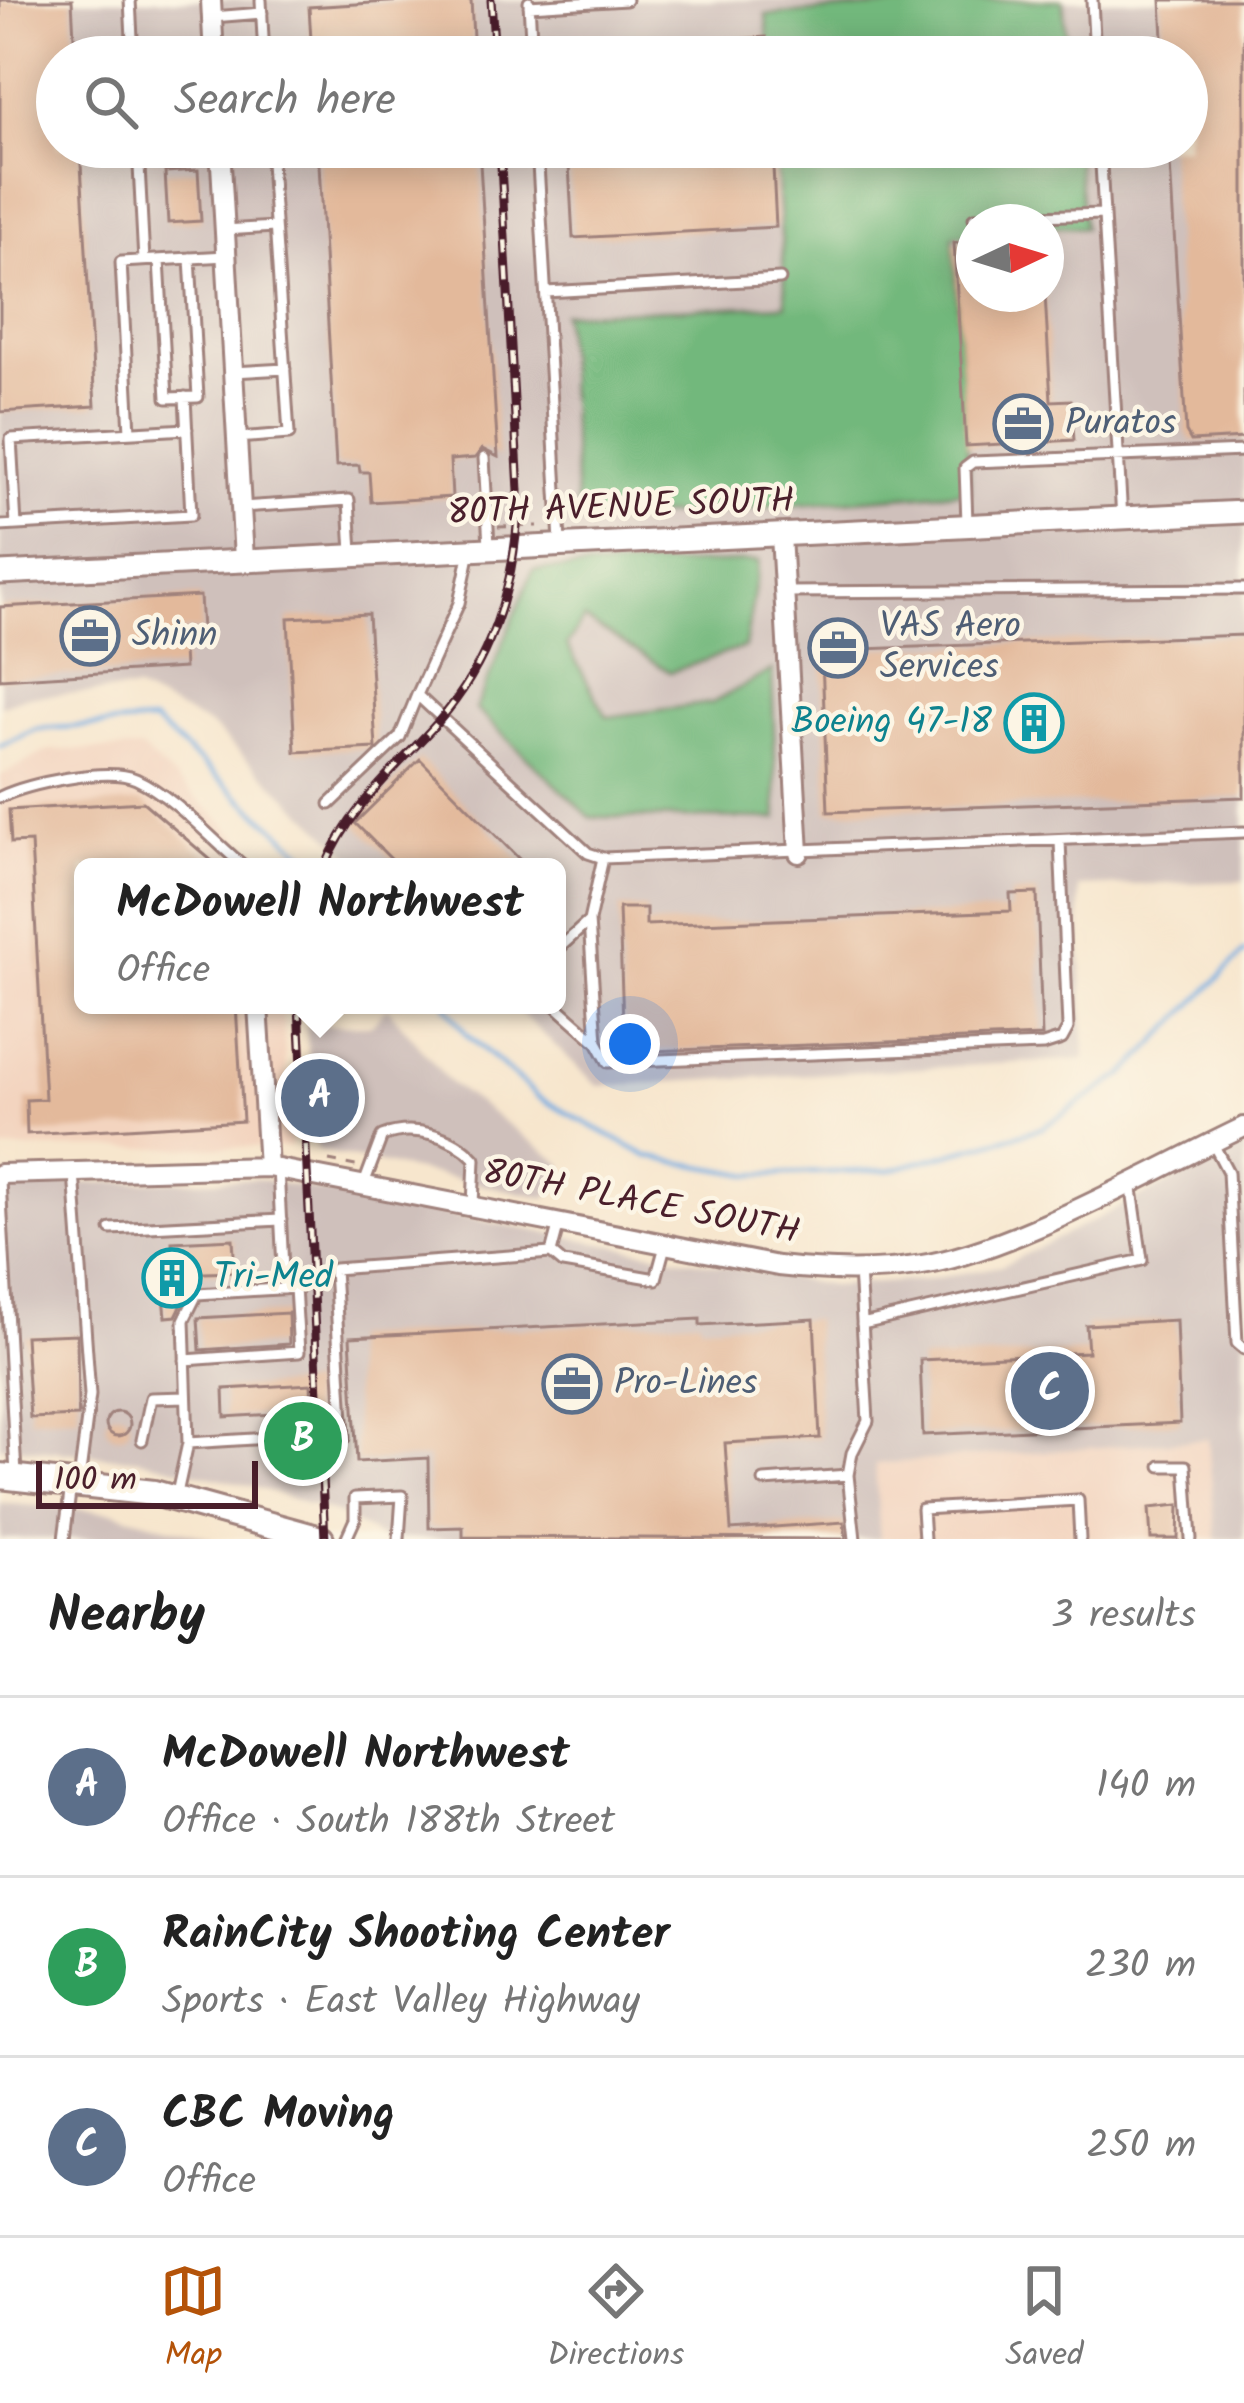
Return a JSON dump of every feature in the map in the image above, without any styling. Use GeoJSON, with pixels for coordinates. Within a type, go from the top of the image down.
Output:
{"type":"FeatureCollection","features":[{"type":"Feature","properties":{"kind":"main road"},"geometry":{"type":"LineString","coordinates":[[8,1476],[76,1481],[176,1498],[321,1539]]}},
{"type":"Feature","properties":{"kind":"street"},"geometry":{"type":"LineString","coordinates":[[221,168],[244,559]]}},
{"type":"Feature","properties":{"kind":"street","name":"80TH AVENUE SOUTH"},"geometry":{"type":"LineString","coordinates":[[0,573],[352,553],[483,540],[781,535],[1244,512]]}},
{"type":"Feature","properties":{"kind":"street"},"geometry":{"type":"LineString","coordinates":[[781,535],[799,853]]}},
{"type":"Feature","properties":{"kind":"street"},"geometry":{"type":"LineString","coordinates":[[259,1014],[273,1168]]}},
{"type":"Feature","properties":{"kind":"street","name":"80TH PLACE SOUTH"},"geometry":{"type":"LineString","coordinates":[[0,1177],[273,1168],[366,1176],[472,1205],[665,1245],[778,1266],[859,1270],[916,1266],[962,1254],[1244,1126]]}},
{"type":"Feature","properties":{"kind":"lane"},"geometry":{"type":"LineString","coordinates":[[130,0],[132,36]]}},
{"type":"Feature","properties":{"kind":"lane"},"geometry":{"type":"LineString","coordinates":[[261,0],[264,36]]}},
{"type":"Feature","properties":{"kind":"lane"},"geometry":{"type":"LineString","coordinates":[[531,36],[529,3],[626,0]]}},
{"type":"Feature","properties":{"kind":"lane"},"geometry":{"type":"LineString","coordinates":[[1092,0],[1094,36]]}},
{"type":"Feature","properties":{"kind":"lane"},"geometry":{"type":"LineString","coordinates":[[212,8],[262,14]]}},
{"type":"Feature","properties":{"kind":"lane"},"geometry":{"type":"LineString","coordinates":[[139,168],[144,261]]}},
{"type":"Feature","properties":{"kind":"lane"},"geometry":{"type":"LineString","coordinates":[[237,438],[289,434],[271,168]]}},
{"type":"Feature","properties":{"kind":"lane"},"geometry":{"type":"LineString","coordinates":[[538,168],[560,542]]}},
{"type":"Feature","properties":{"kind":"lane"},"geometry":{"type":"LineString","coordinates":[[1101,168],[1122,519]]}},
{"type":"Feature","properties":{"kind":"lane"},"geometry":{"type":"LineString","coordinates":[[1064,215],[1104,214]]}},
{"type":"Feature","properties":{"kind":"lane"},"geometry":{"type":"LineString","coordinates":[[225,230],[275,227]]}},
{"type":"Feature","properties":{"kind":"lane"},"geometry":{"type":"LineString","coordinates":[[130,432],[121,262],[226,256]]}},
{"type":"Feature","properties":{"kind":"lane"},"geometry":{"type":"LineString","coordinates":[[159,260],[167,398],[185,398],[198,397],[190,259]]}},
{"type":"Feature","properties":{"kind":"lane"},"geometry":{"type":"LineString","coordinates":[[546,292],[780,279]]}},
{"type":"Feature","properties":{"kind":"lane"},"geometry":{"type":"LineString","coordinates":[[233,372],[284,369]]}},
{"type":"Feature","properties":{"kind":"lane"},"geometry":{"type":"LineString","coordinates":[[0,526],[191,515],[185,398]]}},
{"type":"Feature","properties":{"kind":"lane"},"geometry":{"type":"LineString","coordinates":[[16,525],[11,439],[187,429]]}},
{"type":"Feature","properties":{"kind":"lane"},"geometry":{"type":"LineString","coordinates":[[968,526],[965,468],[973,462],[1244,451]]}},
{"type":"Feature","properties":{"kind":"lane"},"geometry":{"type":"LineString","coordinates":[[331,804],[400,737],[483,540],[484,458]]}},
{"type":"Feature","properties":{"kind":"lane"},"geometry":{"type":"LineString","coordinates":[[241,507],[349,500],[352,553]]}},
{"type":"Feature","properties":{"kind":"lane"},"geometry":{"type":"LineString","coordinates":[[784,592],[1244,589]]}},
{"type":"Feature","properties":{"kind":"lane"},"geometry":{"type":"LineString","coordinates":[[417,695],[588,853],[603,857],[799,853],[1244,832]]}},
{"type":"Feature","properties":{"kind":"lane"},"geometry":{"type":"LineString","coordinates":[[0,797],[38,782],[135,779],[233,858]]}},
{"type":"Feature","properties":{"kind":"lane"},"geometry":{"type":"LineString","coordinates":[[565,1014],[597,1042],[608,1062],[1043,1046],[1062,1039],[1068,1028],[1060,841]]}},
{"type":"Feature","properties":{"kind":"lane"},"geometry":{"type":"LineString","coordinates":[[597,1042],[589,921],[603,857]]}},
{"type":"Feature","properties":{"kind":"lane"},"geometry":{"type":"LineString","coordinates":[[566,942],[589,921]]}},
{"type":"Feature","properties":{"kind":"lane"},"geometry":{"type":"LineString","coordinates":[[366,1176],[376,1143],[389,1132],[414,1130],[448,1139],[475,1160],[472,1205]]}},
{"type":"Feature","properties":{"kind":"lane"},"geometry":{"type":"LineString","coordinates":[[1212,1142],[1228,1172],[1237,1343],[1244,1349]]}},
{"type":"Feature","properties":{"kind":"lane"},"geometry":{"type":"LineString","coordinates":[[273,1168],[284,1289]]}},
{"type":"Feature","properties":{"kind":"lane"},"geometry":{"type":"LineString","coordinates":[[1228,1172],[1244,1171]]}},
{"type":"Feature","properties":{"kind":"lane"},"geometry":{"type":"LineString","coordinates":[[64,1539],[90,1395],[74,1172]]}},
{"type":"Feature","properties":{"kind":"lane"},"geometry":{"type":"LineString","coordinates":[[0,1177],[13,1414],[8,1476]]}},
{"type":"Feature","properties":{"kind":"lane"},"geometry":{"type":"LineString","coordinates":[[862,1324],[1142,1260],[1131,1180]]}},
{"type":"Feature","properties":{"kind":"lane"},"geometry":{"type":"LineString","coordinates":[[111,1229],[281,1220]]}},
{"type":"Feature","properties":{"kind":"lane"},"geometry":{"type":"LineString","coordinates":[[551,1253],[559,1222]]}},
{"type":"Feature","properties":{"kind":"lane"},"geometry":{"type":"LineString","coordinates":[[344,1438],[334,1269],[551,1253],[563,1263],[656,1279],[665,1245]]}},
{"type":"Feature","properties":{"kind":"lane"},"geometry":{"type":"LineString","coordinates":[[855,1539],[848,1475],[852,1453],[868,1421],[859,1270]]}},
{"type":"Feature","properties":{"kind":"lane"},"geometry":{"type":"LineString","coordinates":[[176,1498],[188,1443],[186,1396],[185,1360],[184,1320],[197,1294],[296,1288],[299,1352],[185,1360]]}},
{"type":"Feature","properties":{"kind":"lane"},"geometry":{"type":"LineString","coordinates":[[142,1440],[151,1398],[186,1396]]}},
{"type":"Feature","properties":{"kind":"lane"},"geometry":{"type":"LineString","coordinates":[[0,1414],[13,1414]]}},
{"type":"Feature","properties":{"kind":"lane"},"geometry":{"type":"LineString","coordinates":[[188,1443],[286,1437]]}},
{"type":"Feature","properties":{"kind":"lane"},"geometry":{"type":"LineString","coordinates":[[1161,1466],[1186,1466],[1191,1539]]}},
{"type":"Feature","properties":{"kind":"lane"},"geometry":{"type":"LineString","coordinates":[[764,1481],[848,1475]]}},
{"type":"Feature","properties":{"kind":"lane"},"geometry":{"type":"LineString","coordinates":[[346,1539],[355,1519],[355,1498],[402,1496],[399,1539]]}},
{"type":"Feature","properties":{"kind":"lane"},"geometry":{"type":"LineString","coordinates":[[924,1539],[922,1509],[1078,1500],[1080,1539]]}},
{"type":"Feature","properties":{"kind":"path"},"geometry":{"type":"LineString","coordinates":[[483,540],[538,526]]}},
{"type":"Feature","properties":{"kind":"path"},"geometry":{"type":"LineString","coordinates":[[324,1161],[366,1176]]}},
{"type":"Feature","properties":{"kind":"shaded area"},"geometry":{"type":"Polygon","coordinates":[[[0,0],[1244,0],[1244,881],[1079,887],[1085,1059],[598,1086],[522,1014],[566,1014],[566,858],[353,858],[211,726],[137,690],[28,696],[0,706],[0,0]]]}},
{"type":"Feature","properties":{"kind":"shaded area"},"geometry":{"type":"Polygon","coordinates":[[[142,749],[263,858],[74,858],[74,1014],[283,1014],[291,1147],[0,1149],[0,776],[49,750],[142,749]]]}},
{"type":"Feature","properties":{"kind":"shaded area"},"geometry":{"type":"Polygon","coordinates":[[[381,1014],[393,1014],[450,1083],[564,1165],[547,1198],[317,1150],[306,1025],[372,1025],[381,1014]]]}},
{"type":"Feature","properties":{"kind":"shaded area"},"geometry":{"type":"Polygon","coordinates":[[[1244,1146],[1244,1539],[1216,1539],[1208,1439],[875,1464],[880,1539],[383,1539],[338,1514],[256,1487],[139,1459],[0,1446],[0,1185],[258,1179],[831,1286],[925,1280],[1001,1266],[1244,1146]]]}},
{"type":"Feature","properties":{"kind":"shaded area"},"geometry":{"type":"Polygon","coordinates":[[[1209,1439],[1216,1539],[880,1539],[874,1464],[1209,1439]]]}},
{"type":"Feature","properties":{"kind":"shaded area"},"geometry":{"type":"Polygon","coordinates":[[[0,1503],[113,1512],[215,1539],[0,1539],[0,1503]]]}},
{"type":"Feature","properties":{"kind":"green space"},"geometry":{"type":"Polygon","coordinates":[[[1063,0],[1066,36],[768,36],[766,15],[1063,0]]]}},
{"type":"Feature","properties":{"kind":"green space"},"geometry":{"type":"Polygon","coordinates":[[[776,168],[1078,168],[1084,228],[1064,227],[1064,204],[956,204],[956,312],[970,491],[578,522],[563,313],[786,305],[776,168]]]}},
{"type":"Feature","properties":{"kind":"green space"},"geometry":{"type":"Polygon","coordinates":[[[759,561],[745,647],[670,672],[584,619],[567,645],[607,717],[712,703],[772,670],[777,819],[590,817],[476,709],[533,570],[759,561]]]}},
{"type":"Feature","properties":{"kind":"building"},"geometry":{"type":"Polygon","coordinates":[[[0,0],[72,0],[74,36],[36,36],[36,168],[81,168],[95,406],[0,412],[0,0]]]}},
{"type":"Feature","properties":{"kind":"building"},"geometry":{"type":"Polygon","coordinates":[[[471,0],[473,36],[311,36],[309,7],[471,0]]]}},
{"type":"Feature","properties":{"kind":"building"},"geometry":{"type":"Polygon","coordinates":[[[1161,0],[1244,0],[1244,438],[1191,441],[1186,432],[1170,168],[1208,168],[1208,36],[1163,36],[1161,0]]]}},
{"type":"Feature","properties":{"kind":"building"},"geometry":{"type":"Polygon","coordinates":[[[319,168],[480,168],[498,457],[482,449],[475,458],[450,460],[452,497],[371,502],[369,472],[360,472],[359,465],[336,466],[319,168]]]}},
{"type":"Feature","properties":{"kind":"building"},"geometry":{"type":"Polygon","coordinates":[[[569,168],[773,168],[776,227],[573,238],[569,168]]]}},
{"type":"Feature","properties":{"kind":"building"},"geometry":{"type":"Polygon","coordinates":[[[198,170],[201,221],[168,223],[165,172],[198,170]]]}},
{"type":"Feature","properties":{"kind":"building"},"geometry":{"type":"Polygon","coordinates":[[[958,312],[1046,312],[1051,401],[1071,400],[1074,440],[966,446],[958,312]]]}},
{"type":"Feature","properties":{"kind":"building"},"geometry":{"type":"Polygon","coordinates":[[[200,596],[202,630],[182,631],[184,668],[0,679],[0,607],[200,596]]]}},
{"type":"Feature","properties":{"kind":"building"},"geometry":{"type":"Polygon","coordinates":[[[368,614],[376,748],[295,752],[288,618],[368,614]]]}},
{"type":"Feature","properties":{"kind":"building","name":"Boeing 47-18"},"geometry":{"type":"Polygon","coordinates":[[[862,633],[863,649],[1244,635],[1244,797],[828,812],[821,634],[862,633]]]}},
{"type":"Feature","properties":{"kind":"building"},"geometry":{"type":"Polygon","coordinates":[[[420,759],[518,858],[390,858],[355,823],[420,759]]]}},
{"type":"Feature","properties":{"kind":"building"},"geometry":{"type":"Polygon","coordinates":[[[143,802],[208,858],[74,858],[74,1014],[237,1014],[243,1121],[27,1134],[26,1100],[45,1099],[31,842],[11,843],[9,810],[143,802]]]}},
{"type":"Feature","properties":{"kind":"building"},"geometry":{"type":"Polygon","coordinates":[[[1037,893],[1042,1036],[624,1052],[619,908],[646,908],[646,925],[1011,911],[1010,894],[1037,893]]]}},
{"type":"Feature","properties":{"kind":"building"},"geometry":{"type":"Polygon","coordinates":[[[328,1084],[330,1111],[311,1112],[309,1085],[328,1084]]]}},
{"type":"Feature","properties":{"kind":"building","name":"Tri-Med"},"geometry":{"type":"Polygon","coordinates":[[[233,1239],[235,1272],[173,1274],[172,1242],[233,1239]]]}},
{"type":"Feature","properties":{"kind":"building"},"geometry":{"type":"Polygon","coordinates":[[[181,1275],[183,1302],[176,1316],[166,1317],[162,1276],[181,1275]]]}},
{"type":"Feature","properties":{"kind":"building"},"geometry":{"type":"Polygon","coordinates":[[[288,1313],[289,1344],[200,1350],[198,1318],[288,1313]]]}},
{"type":"Feature","properties":{"kind":"building"},"geometry":{"type":"Polygon","coordinates":[[[700,1319],[700,1325],[814,1319],[820,1438],[725,1443],[731,1530],[844,1522],[846,1539],[463,1537],[463,1527],[429,1528],[428,1458],[357,1462],[350,1337],[700,1319]]]}},
{"type":"Feature","properties":{"kind":"building"},"geometry":{"type":"Polygon","coordinates":[[[1176,1320],[1180,1423],[923,1435],[920,1360],[1088,1352],[1086,1325],[1176,1320]]]}},
{"type":"Feature","properties":{"kind":"building"},"geometry":{"type":"Polygon","coordinates":[[[77,1334],[78,1416],[30,1418],[25,1336],[77,1334]]]}},
{"type":"Feature","properties":{"kind":"building"},"geometry":{"type":"Polygon","coordinates":[[[311,1384],[315,1464],[294,1465],[291,1413],[225,1417],[224,1389],[311,1384]]]}},
{"type":"Feature","properties":{"kind":"building"},"geometry":{"type":"Polygon","coordinates":[[[113,1412],[123,1412],[130,1424],[123,1436],[113,1436],[106,1429],[106,1419],[113,1412]]]}},
{"type":"Feature","properties":{"kind":"building"},"geometry":{"type":"Polygon","coordinates":[[[1179,1505],[1178,1539],[1151,1539],[1149,1508],[1179,1505]]]}},
{"type":"Feature","properties":{"kind":"waterway"},"geometry":{"type":"LineString","coordinates":[[0,746],[37,729],[154,722],[310,858]]}},
{"type":"Feature","properties":{"kind":"waterway"},"geometry":{"type":"LineString","coordinates":[[452,1014],[466,1034],[538,1097],[649,1157],[751,1175],[890,1170],[1042,1128],[1126,1073],[1244,952]]}},
{"type":"Feature","properties":{"kind":"railway"},"geometry":{"type":"LineString","coordinates":[[491,0],[494,36]]}},
{"type":"Feature","properties":{"kind":"railway"},"geometry":{"type":"LineString","coordinates":[[329,858],[360,807],[458,697],[488,643],[508,584],[519,491],[501,168]]}},
{"type":"Feature","properties":{"kind":"railway"},"geometry":{"type":"LineString","coordinates":[[299,1014],[325,1539]]}},
{"type":"Feature","properties":{"kind":"place","name":"Puratos"},"geometry":{"type":"Point","coordinates":[1023,424]}},
{"type":"Feature","properties":{"kind":"place","name":"Shinn"},"geometry":{"type":"Point","coordinates":[90,636]}},
{"type":"Feature","properties":{"kind":"place","name":"VAS Aero Services"},"geometry":{"type":"Point","coordinates":[838,648]}},
{"type":"Feature","properties":{"kind":"place","name":"Boeing 47-18"},"geometry":{"type":"Point","coordinates":[1034,723]}},
{"type":"Feature","properties":{"kind":"place","name":"McDowell Northwest"},"geometry":{"type":"Point","coordinates":[320,1098]}},
{"type":"Feature","properties":{"kind":"place","name":"Tri-Med"},"geometry":{"type":"Point","coordinates":[172,1278]}},
{"type":"Feature","properties":{"kind":"place","name":"Pro-Lines"},"geometry":{"type":"Point","coordinates":[572,1384]}},
{"type":"Feature","properties":{"kind":"place","name":"CBC Moving"},"geometry":{"type":"Point","coordinates":[1050,1391]}},
{"type":"Feature","properties":{"kind":"place","name":"RainCity Shooting Center"},"geometry":{"type":"Point","coordinates":[303,1441]}}]}
